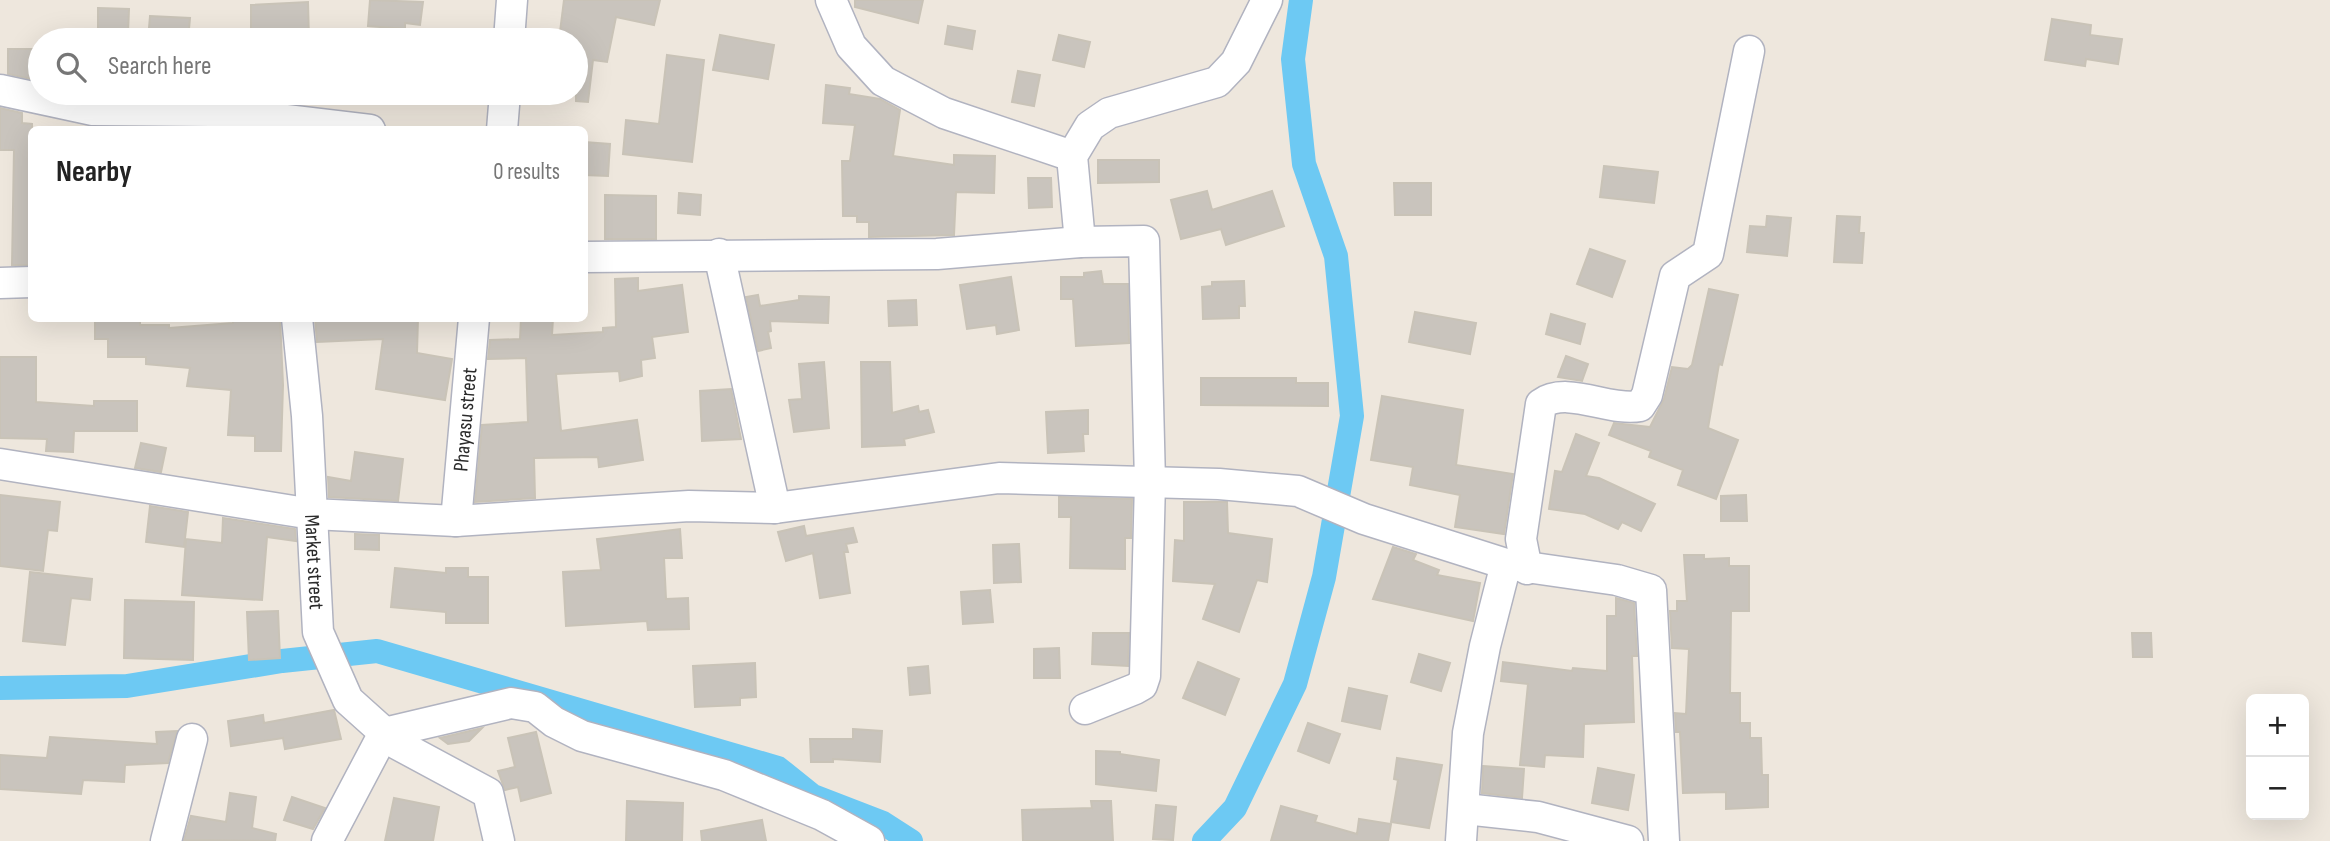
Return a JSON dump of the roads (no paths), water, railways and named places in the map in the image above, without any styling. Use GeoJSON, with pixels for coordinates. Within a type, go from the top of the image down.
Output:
{"type":"FeatureCollection","features":[{"type":"Feature","properties":{"kind":"street"},"geometry":{"type":"LineString","coordinates":[[510,28],[512,0]]}},
{"type":"Feature","properties":{"kind":"street"},"geometry":{"type":"LineString","coordinates":[[831,0],[851,46],[883,81],[944,113],[1072,156]]}},
{"type":"Feature","properties":{"kind":"street"},"geometry":{"type":"LineString","coordinates":[[1080,242],[1072,156],[1090,126],[1109,113],[1217,82],[1236,62],[1267,0]]}},
{"type":"Feature","properties":{"kind":"street"},"geometry":{"type":"LineString","coordinates":[[1461,841],[1468,733],[1485,646],[1517,566],[1541,404],[1560,397],[1629,408],[1640,406],[1647,395],[1675,276],[1708,254],[1749,51]]}},
{"type":"Feature","properties":{"kind":"street"},"geometry":{"type":"LineString","coordinates":[[0,90],[28,96]]}},
{"type":"Feature","properties":{"kind":"street"},"geometry":{"type":"LineString","coordinates":[[70,105],[93,110],[211,111],[337,126]]}},
{"type":"Feature","properties":{"kind":"street"},"geometry":{"type":"LineString","coordinates":[[502,126],[504,105]]}},
{"type":"Feature","properties":{"kind":"street"},"geometry":{"type":"LineString","coordinates":[[588,257],[937,254],[1080,242],[1144,241],[1150,482],[1142,685],[1086,709]]}},
{"type":"Feature","properties":{"kind":"street"},"geometry":{"type":"LineString","coordinates":[[719,254],[775,508]]}},
{"type":"Feature","properties":{"kind":"street"},"geometry":{"type":"LineString","coordinates":[[0,284],[28,282]]}},
{"type":"Feature","properties":{"kind":"street"},"geometry":{"type":"LineString","coordinates":[[297,322],[307,416],[312,514],[456,521],[689,506],[775,508],[999,478],[1219,484],[1298,491],[1364,519],[1517,566],[1617,580],[1651,590],[1664,841]]}},
{"type":"Feature","properties":{"kind":"street","name":"Phayasu street"},"geometry":{"type":"LineString","coordinates":[[456,521],[474,322]]}},
{"type":"Feature","properties":{"kind":"street","name":"Market street"},"geometry":{"type":"LineString","coordinates":[[0,464],[312,514],[318,632],[348,700],[397,744],[488,793],[499,841]]}},
{"type":"Feature","properties":{"kind":"street"},"geometry":{"type":"LineString","coordinates":[[327,841],[384,733],[511,704],[535,707],[554,722],[582,736],[724,775],[822,815],[869,841]]}},
{"type":"Feature","properties":{"kind":"street"},"geometry":{"type":"LineString","coordinates":[[166,841],[192,739]]}},
{"type":"Feature","properties":{"kind":"street"},"geometry":{"type":"LineString","coordinates":[[1465,809],[1538,817],[1628,841]]}},
{"type":"Feature","properties":{"kind":"waterway"},"geometry":{"type":"LineString","coordinates":[[1204,841],[1235,808],[1295,684],[1324,577],[1352,416],[1336,256],[1304,164],[1293,59],[1301,0]]}},
{"type":"Feature","properties":{"kind":"waterway"},"geometry":{"type":"LineString","coordinates":[[0,688],[127,686],[282,661],[377,651],[778,768],[813,796],[883,823],[911,841]]}}]}
